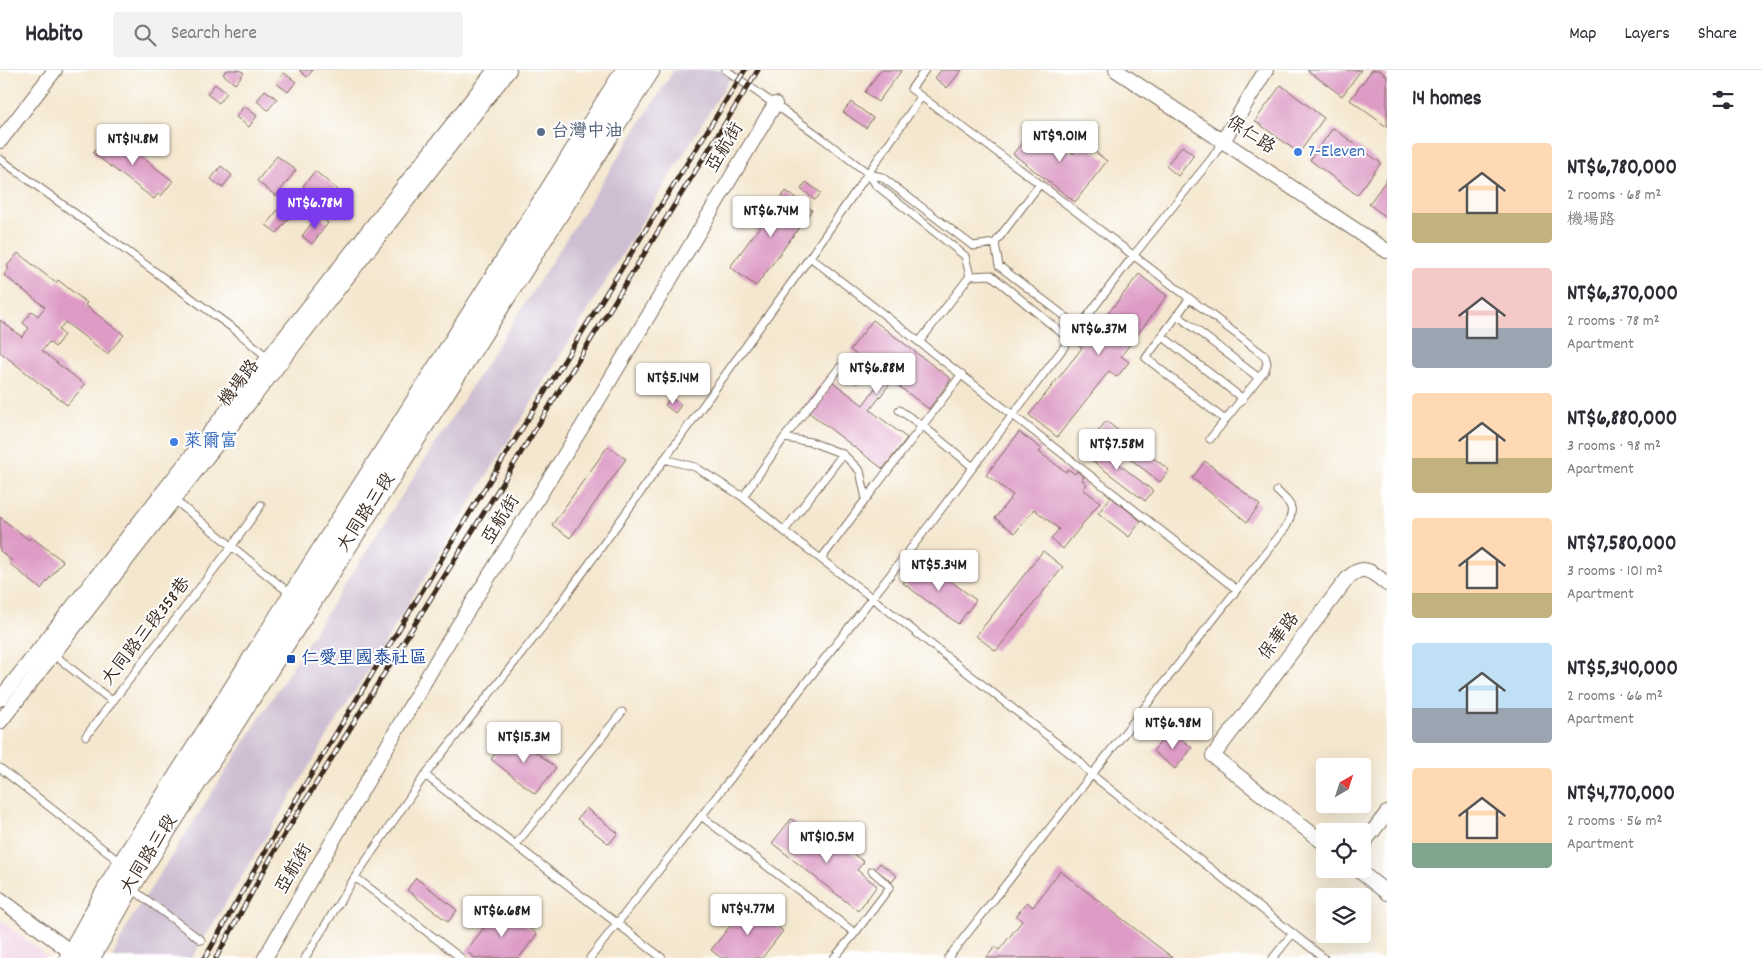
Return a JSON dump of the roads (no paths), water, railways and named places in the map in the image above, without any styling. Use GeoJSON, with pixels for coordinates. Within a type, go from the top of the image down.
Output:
{"type":"FeatureCollection","features":[{"type":"Feature","properties":{"kind":"main road","name":"大同路三段"},"geometry":{"type":"LineString","coordinates":[[78,957],[126,876],[300,601],[627,70]]}},
{"type":"Feature","properties":{"kind":"main road","name":"大同路三段"},"geometry":{"type":"LineString","coordinates":[[300,601],[649,70]]}},
{"type":"Feature","properties":{"kind":"street"},"geometry":{"type":"LineString","coordinates":[[0,141],[55,70]]}},
{"type":"Feature","properties":{"kind":"street","name":"機場路"},"geometry":{"type":"LineString","coordinates":[[0,722],[53,654],[268,358],[495,70]]}},
{"type":"Feature","properties":{"kind":"street","name":"機場路"},"geometry":{"type":"LineString","coordinates":[[0,699],[168,496],[509,70]]}},
{"type":"Feature","properties":{"kind":"street","name":"保仁路"},"geometry":{"type":"LineString","coordinates":[[1116,70],[1387,251]]}},
{"type":"Feature","properties":{"kind":"street"},"geometry":{"type":"LineString","coordinates":[[1222,141],[1266,70]]}},
{"type":"Feature","properties":{"kind":"street","name":"亞航街"},"geometry":{"type":"LineString","coordinates":[[265,958],[440,656],[582,428],[775,104]]}},
{"type":"Feature","properties":{"kind":"street","name":"保華路"},"geometry":{"type":"LineString","coordinates":[[1316,837],[1213,756],[1355,571],[1362,569],[1372,573],[1387,584]]}},
{"type":"Feature","properties":{"kind":"street"},"geometry":{"type":"LineString","coordinates":[[1371,833],[1387,813]]}},
{"type":"Feature","properties":{"kind":"street"},"geometry":{"type":"LineString","coordinates":[[1368,878],[1387,893]]}},
{"type":"Feature","properties":{"kind":"street"},"geometry":{"type":"LineString","coordinates":[[0,899],[78,957]]}},
{"type":"Feature","properties":{"kind":"lane"},"geometry":{"type":"LineString","coordinates":[[726,70],[869,174],[876,185],[965,256],[970,276]]}},
{"type":"Feature","properties":{"kind":"lane"},"geometry":{"type":"LineString","coordinates":[[925,70],[911,89],[1040,184],[1264,356],[1267,363],[1259,378],[1210,439]]}},
{"type":"Feature","properties":{"kind":"lane"},"geometry":{"type":"LineString","coordinates":[[305,958],[356,877],[425,775],[554,614],[869,174],[921,97]]}},
{"type":"Feature","properties":{"kind":"lane"},"geometry":{"type":"LineString","coordinates":[[590,958],[1014,414],[1133,256],[1212,158],[1222,141]]}},
{"type":"Feature","properties":{"kind":"lane"},"geometry":{"type":"LineString","coordinates":[[0,159],[222,321],[268,358]]}},
{"type":"Feature","properties":{"kind":"lane"},"geometry":{"type":"LineString","coordinates":[[869,174],[882,177],[973,246]]}},
{"type":"Feature","properties":{"kind":"lane"},"geometry":{"type":"LineString","coordinates":[[965,256],[973,246],[995,243],[1040,184]]}},
{"type":"Feature","properties":{"kind":"lane"},"geometry":{"type":"LineString","coordinates":[[995,243],[999,266],[1079,327]]}},
{"type":"Feature","properties":{"kind":"lane"},"geometry":{"type":"LineString","coordinates":[[810,257],[1014,414],[1236,589]]}},
{"type":"Feature","properties":{"kind":"lane"},"geometry":{"type":"LineString","coordinates":[[991,275],[999,266]]}},
{"type":"Feature","properties":{"kind":"lane"},"geometry":{"type":"LineString","coordinates":[[920,341],[970,276],[991,275],[1069,339]]}},
{"type":"Feature","properties":{"kind":"lane"},"geometry":{"type":"LineString","coordinates":[[1190,299],[1146,358],[1225,420]]}},
{"type":"Feature","properties":{"kind":"lane"},"geometry":{"type":"LineString","coordinates":[[1177,315],[1259,378]]}},
{"type":"Feature","properties":{"kind":"lane"},"geometry":{"type":"LineString","coordinates":[[1162,336],[1243,399]]}},
{"type":"Feature","properties":{"kind":"lane"},"geometry":{"type":"LineString","coordinates":[[743,497],[784,438],[840,367],[856,379]]}},
{"type":"Feature","properties":{"kind":"lane"},"geometry":{"type":"LineString","coordinates":[[821,559],[962,374]]}},
{"type":"Feature","properties":{"kind":"lane"},"geometry":{"type":"LineString","coordinates":[[900,410],[923,426],[973,467]]}},
{"type":"Feature","properties":{"kind":"lane"},"geometry":{"type":"LineString","coordinates":[[784,438],[812,442],[843,454],[860,471],[866,499]]}},
{"type":"Feature","properties":{"kind":"lane"},"geometry":{"type":"LineString","coordinates":[[784,531],[843,454]]}},
{"type":"Feature","properties":{"kind":"lane"},"geometry":{"type":"LineString","coordinates":[[664,459],[695,467],[743,497],[784,531],[1078,759],[1092,775],[1324,958]]}},
{"type":"Feature","properties":{"kind":"lane"},"geometry":{"type":"LineString","coordinates":[[948,958],[1286,527],[1292,515],[1291,504],[1277,492]]}},
{"type":"Feature","properties":{"kind":"lane"},"geometry":{"type":"LineString","coordinates":[[168,496],[300,601]]}},
{"type":"Feature","properties":{"kind":"lane","name":"大同路三段358巷"},"geometry":{"type":"LineString","coordinates":[[86,736],[232,546],[261,505]]}},
{"type":"Feature","properties":{"kind":"lane"},"geometry":{"type":"LineString","coordinates":[[53,654],[112,701]]}},
{"type":"Feature","properties":{"kind":"lane"},"geometry":{"type":"LineString","coordinates":[[516,844],[622,712]]}},
{"type":"Feature","properties":{"kind":"lane"},"geometry":{"type":"LineString","coordinates":[[0,768],[201,940]]}},
{"type":"Feature","properties":{"kind":"lane"},"geometry":{"type":"LineString","coordinates":[[425,775],[662,958]]}},
{"type":"Feature","properties":{"kind":"lane"},"geometry":{"type":"LineString","coordinates":[[701,816],[854,933]]}},
{"type":"Feature","properties":{"kind":"lane"},"geometry":{"type":"LineString","coordinates":[[834,958],[890,887],[872,871]]}},
{"type":"Feature","properties":{"kind":"lane"},"geometry":{"type":"LineString","coordinates":[[356,877],[461,958]]}},
{"type":"Feature","properties":{"kind":"lane"},"geometry":{"type":"LineString","coordinates":[[1273,958],[1292,933]]}},
{"type":"Feature","properties":{"kind":"lane"},"geometry":{"type":"LineString","coordinates":[[445,958],[451,950]]}},
{"type":"Feature","properties":{"kind":"railway"},"geometry":{"type":"LineString","coordinates":[[205,958],[271,841],[459,530],[745,70]]}},
{"type":"Feature","properties":{"kind":"railway"},"geometry":{"type":"LineString","coordinates":[[216,958],[278,845],[758,70]]}},
{"type":"Feature","properties":{"kind":"place","name":"台灣中油"},"geometry":{"type":"Point","coordinates":[541,132]}},
{"type":"Feature","properties":{"kind":"place","name":"7-Eleven"},"geometry":{"type":"Point","coordinates":[1298,152]}},
{"type":"Feature","properties":{"kind":"place","name":"萊爾富"},"geometry":{"type":"Point","coordinates":[174,442]}},
{"type":"Feature","properties":{"kind":"place","name":"仁愛里國泰社區"},"geometry":{"type":"Point","coordinates":[291,659]}}]}
